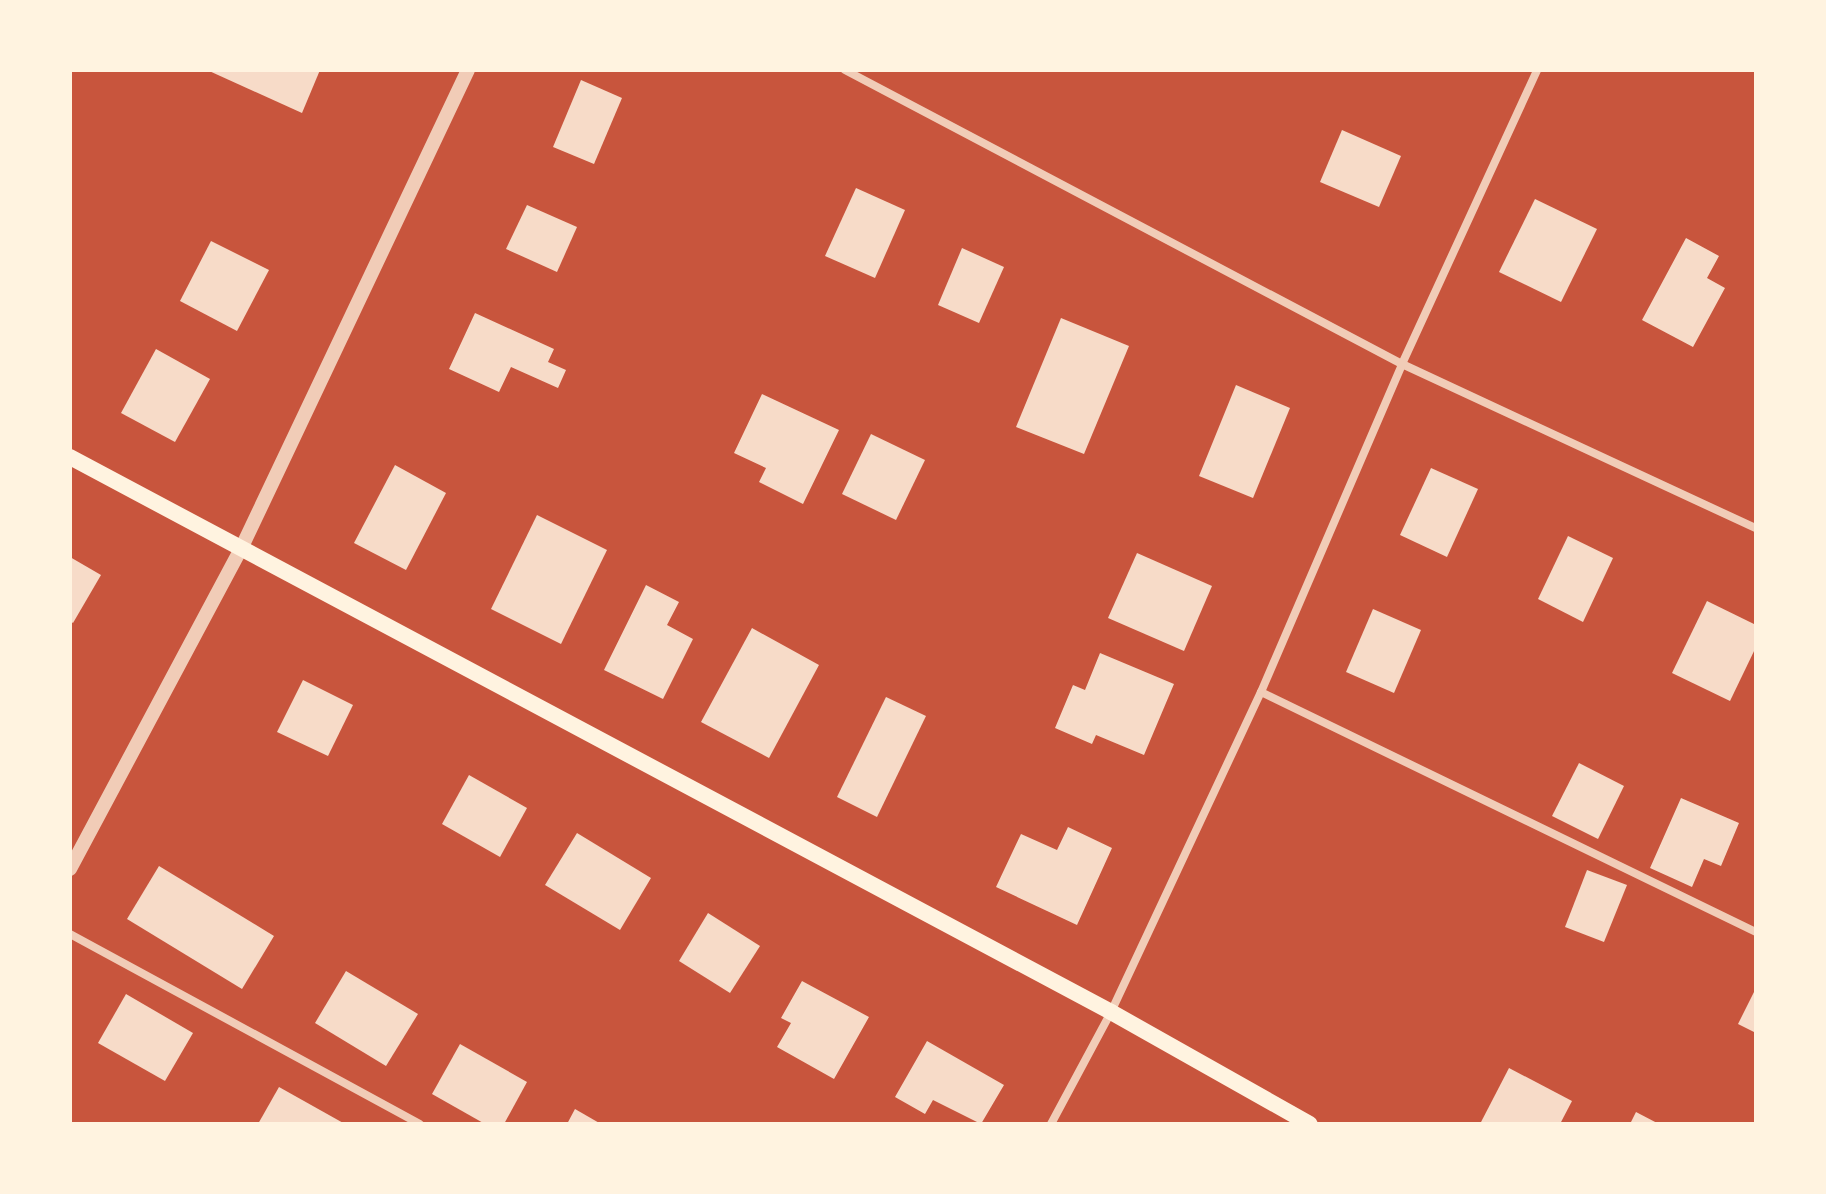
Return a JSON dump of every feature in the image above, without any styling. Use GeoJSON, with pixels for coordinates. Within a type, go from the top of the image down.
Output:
{"type":"FeatureCollection","features":[{"type":"Feature","properties":{"kind":"main road"},"geometry":{"type":"LineString","coordinates":[[70,457],[240,551],[1111,1012],[1310,1124]]}},
{"type":"Feature","properties":{"kind":"street"},"geometry":{"type":"LineString","coordinates":[[70,869],[240,551],[468,70]]}},
{"type":"Feature","properties":{"kind":"street"},"geometry":{"type":"LineString","coordinates":[[845,70],[1402,364],[1756,528]]}},
{"type":"Feature","properties":{"kind":"street"},"geometry":{"type":"LineString","coordinates":[[1051,1124],[1111,1012],[1261,692],[1402,364],[1537,70]]}},
{"type":"Feature","properties":{"kind":"street"},"geometry":{"type":"LineString","coordinates":[[1261,692],[1756,932]]}},
{"type":"Feature","properties":{"kind":"street"},"geometry":{"type":"LineString","coordinates":[[70,934],[420,1124]]}},
{"type":"Feature","properties":{"kind":"building"},"geometry":{"type":"Polygon","coordinates":[[[207,70],[320,70],[302,113],[207,70]]]}},
{"type":"Feature","properties":{"kind":"building"},"geometry":{"type":"Polygon","coordinates":[[[581,80],[622,98],[594,164],[553,147],[581,80]]]}},
{"type":"Feature","properties":{"kind":"building"},"geometry":{"type":"Polygon","coordinates":[[[1342,130],[1401,156],[1379,207],[1320,182],[1342,130]]]}},
{"type":"Feature","properties":{"kind":"building"},"geometry":{"type":"Polygon","coordinates":[[[856,188],[905,210],[875,278],[825,256],[856,188]]]}},
{"type":"Feature","properties":{"kind":"building"},"geometry":{"type":"Polygon","coordinates":[[[1535,199],[1597,229],[1561,302],[1499,272],[1535,199]]]}},
{"type":"Feature","properties":{"kind":"building"},"geometry":{"type":"Polygon","coordinates":[[[527,205],[577,227],[557,272],[506,249],[527,205]]]}},
{"type":"Feature","properties":{"kind":"building"},"geometry":{"type":"Polygon","coordinates":[[[1686,238],[1719,256],[1707,278],[1725,288],[1693,347],[1642,320],[1686,238]]]}},
{"type":"Feature","properties":{"kind":"building"},"geometry":{"type":"Polygon","coordinates":[[[211,241],[269,270],[237,331],[180,301],[211,241]]]}},
{"type":"Feature","properties":{"kind":"building"},"geometry":{"type":"Polygon","coordinates":[[[962,248],[1004,267],[979,323],[938,305],[962,248]]]}},
{"type":"Feature","properties":{"kind":"building"},"geometry":{"type":"Polygon","coordinates":[[[475,313],[554,349],[548,362],[566,370],[558,388],[511,367],[499,392],[449,369],[475,313]]]}},
{"type":"Feature","properties":{"kind":"building"},"geometry":{"type":"Polygon","coordinates":[[[1061,318],[1129,346],[1084,454],[1016,427],[1061,318]]]}},
{"type":"Feature","properties":{"kind":"building"},"geometry":{"type":"Polygon","coordinates":[[[156,349],[210,379],[175,442],[121,413],[156,349]]]}},
{"type":"Feature","properties":{"kind":"building"},"geometry":{"type":"Polygon","coordinates":[[[1236,385],[1290,408],[1253,498],[1199,476],[1236,385]]]}},
{"type":"Feature","properties":{"kind":"building"},"geometry":{"type":"Polygon","coordinates":[[[762,394],[839,430],[803,504],[759,482],[766,468],[734,453],[762,394]]]}},
{"type":"Feature","properties":{"kind":"building"},"geometry":{"type":"Polygon","coordinates":[[[871,434],[925,460],[896,520],[842,494],[871,434]]]}},
{"type":"Feature","properties":{"kind":"building"},"geometry":{"type":"Polygon","coordinates":[[[395,465],[446,493],[406,570],[354,543],[395,465]]]}},
{"type":"Feature","properties":{"kind":"building"},"geometry":{"type":"Polygon","coordinates":[[[1431,468],[1478,489],[1447,557],[1400,535],[1431,468]]]}},
{"type":"Feature","properties":{"kind":"building"},"geometry":{"type":"Polygon","coordinates":[[[537,515],[607,550],[561,644],[491,609],[537,515]]]}},
{"type":"Feature","properties":{"kind":"building"},"geometry":{"type":"Polygon","coordinates":[[[1568,536],[1613,558],[1583,622],[1538,599],[1568,536]]]}},
{"type":"Feature","properties":{"kind":"building"},"geometry":{"type":"Polygon","coordinates":[[[1137,553],[1212,586],[1184,651],[1108,618],[1137,553]]]}},
{"type":"Feature","properties":{"kind":"building"},"geometry":{"type":"Polygon","coordinates":[[[70,557],[101,575],[73,623],[70,621],[70,557]]]}},
{"type":"Feature","properties":{"kind":"building"},"geometry":{"type":"Polygon","coordinates":[[[646,585],[679,602],[667,625],[693,639],[663,699],[604,670],[646,585]]]}},
{"type":"Feature","properties":{"kind":"building"},"geometry":{"type":"Polygon","coordinates":[[[1707,601],[1756,625],[1756,647],[1730,701],[1672,673],[1707,601]]]}},
{"type":"Feature","properties":{"kind":"building"},"geometry":{"type":"Polygon","coordinates":[[[1373,609],[1421,630],[1394,693],[1346,672],[1373,609]]]}},
{"type":"Feature","properties":{"kind":"building"},"geometry":{"type":"Polygon","coordinates":[[[752,628],[819,665],[769,758],[701,722],[752,628]]]}},
{"type":"Feature","properties":{"kind":"building"},"geometry":{"type":"Polygon","coordinates":[[[1100,653],[1174,684],[1144,755],[1096,735],[1092,744],[1055,728],[1073,685],[1085,690],[1100,653]]]}},
{"type":"Feature","properties":{"kind":"building"},"geometry":{"type":"Polygon","coordinates":[[[303,680],[353,705],[328,756],[277,732],[303,680]]]}},
{"type":"Feature","properties":{"kind":"building"},"geometry":{"type":"Polygon","coordinates":[[[886,697],[926,716],[877,817],[837,797],[886,697]]]}},
{"type":"Feature","properties":{"kind":"building"},"geometry":{"type":"Polygon","coordinates":[[[1579,763],[1624,786],[1598,839],[1552,816],[1579,763]]]}},
{"type":"Feature","properties":{"kind":"building"},"geometry":{"type":"Polygon","coordinates":[[[469,775],[527,808],[500,857],[442,824],[469,775]]]}},
{"type":"Feature","properties":{"kind":"building"},"geometry":{"type":"Polygon","coordinates":[[[1681,798],[1739,823],[1721,866],[1704,859],[1692,887],[1650,868],[1681,798]]]}},
{"type":"Feature","properties":{"kind":"building"},"geometry":{"type":"Polygon","coordinates":[[[1068,827],[1112,848],[1077,925],[996,887],[1021,834],[1057,850],[1068,827]]]}},
{"type":"Feature","properties":{"kind":"building"},"geometry":{"type":"Polygon","coordinates":[[[577,833],[651,878],[620,930],[545,885],[577,833]]]}},
{"type":"Feature","properties":{"kind":"building"},"geometry":{"type":"Polygon","coordinates":[[[159,866],[274,936],[242,989],[127,919],[159,866]]]}},
{"type":"Feature","properties":{"kind":"building"},"geometry":{"type":"Polygon","coordinates":[[[1587,870],[1627,885],[1604,942],[1565,927],[1587,870]]]}},
{"type":"Feature","properties":{"kind":"building"},"geometry":{"type":"Polygon","coordinates":[[[708,913],[760,946],[730,993],[679,961],[708,913]]]}},
{"type":"Feature","properties":{"kind":"building"},"geometry":{"type":"Polygon","coordinates":[[[346,971],[418,1014],[386,1066],[315,1023],[346,971]]]}},
{"type":"Feature","properties":{"kind":"building"},"geometry":{"type":"Polygon","coordinates":[[[802,981],[869,1017],[834,1079],[777,1047],[791,1023],[781,1018],[802,981]]]}},
{"type":"Feature","properties":{"kind":"building"},"geometry":{"type":"Polygon","coordinates":[[[1756,988],[1756,1033],[1738,1024],[1756,988]]]}},
{"type":"Feature","properties":{"kind":"building"},"geometry":{"type":"Polygon","coordinates":[[[126,994],[193,1033],[165,1081],[98,1043],[126,994]]]}},
{"type":"Feature","properties":{"kind":"building"},"geometry":{"type":"Polygon","coordinates":[[[927,1041],[1004,1085],[981,1124],[933,1100],[925,1114],[895,1097],[927,1041]]]}},
{"type":"Feature","properties":{"kind":"building"},"geometry":{"type":"Polygon","coordinates":[[[460,1044],[527,1082],[504,1124],[485,1124],[432,1094],[460,1044]]]}},
{"type":"Feature","properties":{"kind":"building"},"geometry":{"type":"Polygon","coordinates":[[[1509,1068],[1572,1101],[1560,1124],[1480,1124],[1509,1068]]]}},
{"type":"Feature","properties":{"kind":"building"},"geometry":{"type":"Polygon","coordinates":[[[279,1087],[345,1124],[258,1124],[279,1087]]]}},
{"type":"Feature","properties":{"kind":"building"},"geometry":{"type":"Polygon","coordinates":[[[575,1109],[601,1124],[567,1124],[575,1109]]]}},
{"type":"Feature","properties":{"kind":"building"},"geometry":{"type":"Polygon","coordinates":[[[1636,1112],[1659,1124],[1630,1124],[1636,1112]]]}}]}
